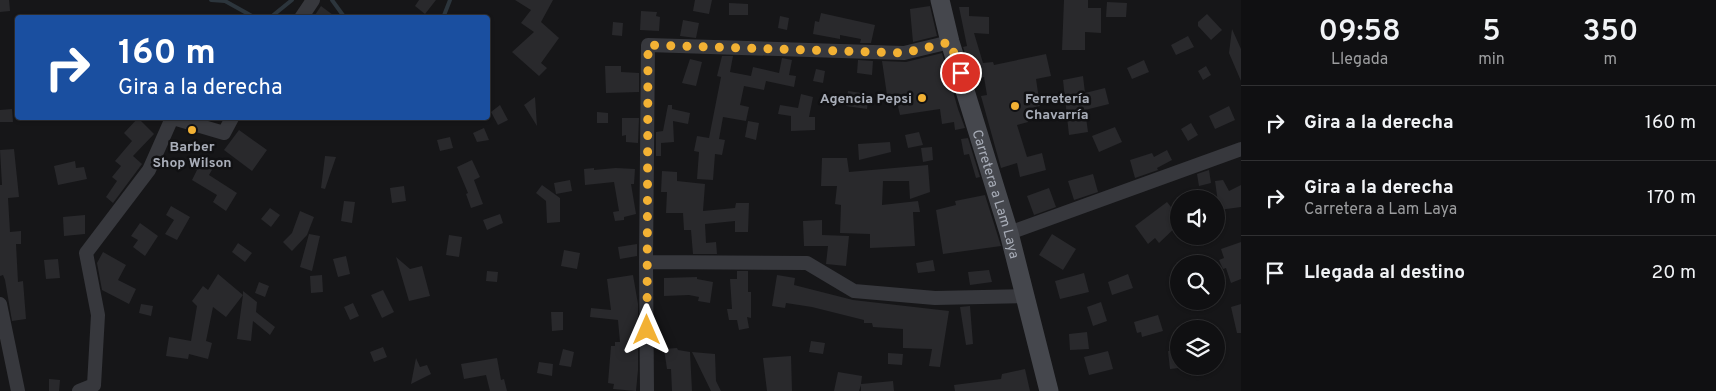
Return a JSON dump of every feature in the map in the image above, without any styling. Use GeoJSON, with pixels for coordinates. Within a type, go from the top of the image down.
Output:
{"type":"FeatureCollection","features":[{"type":"Feature","properties":{"kind":"main road","name":"Carretera a Lam Laya"},"geometry":{"type":"LineString","coordinates":[[940,0],[950,42],[1010,233],[1049,391]]}},
{"type":"Feature","properties":{"kind":"street"},"geometry":{"type":"LineString","coordinates":[[303,15],[313,0]]}},
{"type":"Feature","properties":{"kind":"street"},"geometry":{"type":"LineString","coordinates":[[647,391],[648,45],[904,53],[950,42]]}},
{"type":"Feature","properties":{"kind":"street"},"geometry":{"type":"LineString","coordinates":[[79,391],[94,385],[98,315],[86,253],[149,170],[171,120]]}},
{"type":"Feature","properties":{"kind":"street"},"geometry":{"type":"LineString","coordinates":[[179,120],[224,133],[231,120]]}},
{"type":"Feature","properties":{"kind":"street"},"geometry":{"type":"LineString","coordinates":[[1010,233],[1241,149]]}},
{"type":"Feature","properties":{"kind":"street"},"geometry":{"type":"LineString","coordinates":[[646,262],[807,263],[854,291],[934,298],[1026,296]]}},
{"type":"Feature","properties":{"kind":"street"},"geometry":{"type":"LineString","coordinates":[[0,304],[18,391]]}},
{"type":"Feature","properties":{"kind":"building"},"geometry":{"type":"Polygon","coordinates":[[[0,0],[9,0],[10,11],[0,12],[0,0]]]}},
{"type":"Feature","properties":{"kind":"building"},"geometry":{"type":"Polygon","coordinates":[[[419,0],[436,0],[425,14],[415,6],[419,0]]]}},
{"type":"Feature","properties":{"kind":"building"},"geometry":{"type":"Polygon","coordinates":[[[515,0],[553,0],[541,22],[559,38],[541,63],[547,68],[539,76],[512,52],[534,32],[521,23],[531,10],[515,0]]]}},
{"type":"Feature","properties":{"kind":"building"},"geometry":{"type":"Polygon","coordinates":[[[695,0],[712,0],[709,14],[693,11],[695,0]]]}},
{"type":"Feature","properties":{"kind":"building"},"geometry":{"type":"Polygon","coordinates":[[[1064,0],[1088,0],[1088,8],[1101,8],[1101,33],[1085,32],[1085,50],[1062,50],[1064,0]]]}},
{"type":"Feature","properties":{"kind":"building"},"geometry":{"type":"Polygon","coordinates":[[[1107,2],[1127,3],[1126,17],[1106,17],[1107,2]]]}},
{"type":"Feature","properties":{"kind":"building"},"geometry":{"type":"Polygon","coordinates":[[[729,3],[748,4],[748,15],[729,15],[729,3]]]}},
{"type":"Feature","properties":{"kind":"building"},"geometry":{"type":"Polygon","coordinates":[[[321,6],[333,15],[315,15],[321,6]]]}},
{"type":"Feature","properties":{"kind":"building"},"geometry":{"type":"Polygon","coordinates":[[[930,6],[937,36],[913,42],[910,9],[930,6]]]}},
{"type":"Feature","properties":{"kind":"building"},"geometry":{"type":"Polygon","coordinates":[[[959,7],[969,7],[969,16],[989,17],[989,34],[974,33],[983,63],[993,62],[994,65],[1046,54],[1051,76],[1036,79],[1040,106],[1025,109],[1028,122],[1017,125],[1027,157],[1042,153],[1046,170],[1020,177],[1017,163],[1001,168],[981,96],[987,95],[984,77],[974,79],[973,73],[971,73],[963,47],[967,46],[959,7]]]}},
{"type":"Feature","properties":{"kind":"building"},"geometry":{"type":"Polygon","coordinates":[[[641,11],[657,12],[656,16],[660,17],[659,31],[640,30],[641,11]]]}},
{"type":"Feature","properties":{"kind":"building"},"geometry":{"type":"Polygon","coordinates":[[[821,13],[875,25],[871,43],[860,43],[861,39],[840,35],[840,39],[813,34],[815,21],[819,22],[821,13]]]}},
{"type":"Feature","properties":{"kind":"building"},"geometry":{"type":"Polygon","coordinates":[[[1207,14],[1222,30],[1211,40],[1198,26],[1198,22],[1207,14]]]}},
{"type":"Feature","properties":{"kind":"building"},"geometry":{"type":"Polygon","coordinates":[[[780,16],[789,18],[787,30],[778,28],[780,16]]]}},
{"type":"Feature","properties":{"kind":"building"},"geometry":{"type":"Polygon","coordinates":[[[683,20],[699,23],[696,38],[680,36],[683,20]]]}},
{"type":"Feature","properties":{"kind":"building"},"geometry":{"type":"Polygon","coordinates":[[[613,22],[623,23],[622,36],[612,35],[613,22]]]}},
{"type":"Feature","properties":{"kind":"building"},"geometry":{"type":"Polygon","coordinates":[[[1232,29],[1241,49],[1241,81],[1229,53],[1232,29]]]}},
{"type":"Feature","properties":{"kind":"building"},"geometry":{"type":"Polygon","coordinates":[[[1188,36],[1194,47],[1176,55],[1171,45],[1188,36]]]}},
{"type":"Feature","properties":{"kind":"building"},"geometry":{"type":"Polygon","coordinates":[[[942,53],[965,128],[955,130],[954,122],[942,124],[940,109],[900,115],[895,94],[887,95],[882,61],[906,62],[942,53]]]}},
{"type":"Feature","properties":{"kind":"building"},"geometry":{"type":"Polygon","coordinates":[[[722,56],[733,56],[730,72],[751,76],[753,67],[779,73],[782,58],[792,60],[789,75],[796,76],[794,87],[766,81],[764,90],[744,86],[740,105],[749,107],[746,121],[723,117],[719,139],[725,140],[722,155],[715,154],[713,180],[697,179],[699,152],[694,151],[697,136],[709,138],[721,77],[717,76],[722,56]]]}},
{"type":"Feature","properties":{"kind":"building"},"geometry":{"type":"Polygon","coordinates":[[[690,59],[702,62],[696,86],[682,83],[690,59]]]}},
{"type":"Feature","properties":{"kind":"building"},"geometry":{"type":"Polygon","coordinates":[[[858,60],[873,61],[872,75],[857,73],[858,60]]]}},
{"type":"Feature","properties":{"kind":"building"},"geometry":{"type":"Polygon","coordinates":[[[1144,60],[1149,72],[1132,79],[1127,68],[1144,60]]]}},
{"type":"Feature","properties":{"kind":"building"},"geometry":{"type":"Polygon","coordinates":[[[605,66],[621,66],[621,72],[639,73],[639,92],[606,93],[605,66]]]}},
{"type":"Feature","properties":{"kind":"building"},"geometry":{"type":"Polygon","coordinates":[[[1206,66],[1211,75],[1203,80],[1198,71],[1206,66]]]}},
{"type":"Feature","properties":{"kind":"building"},"geometry":{"type":"Polygon","coordinates":[[[816,69],[825,71],[823,83],[813,81],[816,69]]]}},
{"type":"Feature","properties":{"kind":"building"},"geometry":{"type":"Polygon","coordinates":[[[1083,76],[1085,93],[1105,88],[1109,104],[1085,110],[1088,132],[1069,135],[1063,80],[1083,76]]]}},
{"type":"Feature","properties":{"kind":"building"},"geometry":{"type":"Polygon","coordinates":[[[848,91],[869,94],[867,109],[846,106],[848,91]]]}},
{"type":"Feature","properties":{"kind":"building"},"geometry":{"type":"Polygon","coordinates":[[[801,94],[813,97],[809,117],[815,117],[815,130],[791,131],[791,116],[778,114],[780,105],[798,108],[801,94]]]}},
{"type":"Feature","properties":{"kind":"building"},"geometry":{"type":"Polygon","coordinates":[[[535,97],[537,126],[524,105],[535,97]]]}},
{"type":"Feature","properties":{"kind":"building"},"geometry":{"type":"Polygon","coordinates":[[[500,105],[508,120],[498,125],[491,112],[500,105]]]}},
{"type":"Feature","properties":{"kind":"building"},"geometry":{"type":"Polygon","coordinates":[[[668,105],[672,105],[672,109],[690,113],[688,124],[673,121],[674,142],[661,143],[661,156],[656,156],[656,132],[663,131],[668,105]]]}},
{"type":"Feature","properties":{"kind":"building"},"geometry":{"type":"Polygon","coordinates":[[[1229,106],[1235,120],[1215,129],[1209,116],[1229,106]]]}},
{"type":"Feature","properties":{"kind":"building"},"geometry":{"type":"Polygon","coordinates":[[[12,109],[13,122],[0,122],[0,110],[12,109]]]}},
{"type":"Feature","properties":{"kind":"building"},"geometry":{"type":"Polygon","coordinates":[[[597,112],[608,113],[608,123],[597,123],[597,112]]]}},
{"type":"Feature","properties":{"kind":"building"},"geometry":{"type":"Polygon","coordinates":[[[622,118],[639,118],[638,143],[626,142],[626,135],[622,136],[622,118]]]}},
{"type":"Feature","properties":{"kind":"building"},"geometry":{"type":"Polygon","coordinates":[[[136,120],[140,120],[154,134],[133,156],[142,164],[113,203],[106,197],[117,181],[112,177],[121,166],[115,161],[132,141],[124,133],[136,120]]]}},
{"type":"Feature","properties":{"kind":"building"},"geometry":{"type":"Polygon","coordinates":[[[748,121],[759,123],[756,140],[745,137],[748,121]]]}},
{"type":"Feature","properties":{"kind":"building"},"geometry":{"type":"Polygon","coordinates":[[[1191,123],[1198,135],[1188,141],[1181,129],[1191,123]]]}},
{"type":"Feature","properties":{"kind":"building"},"geometry":{"type":"Polygon","coordinates":[[[1115,127],[1122,142],[1099,152],[1092,136],[1115,127]]]}},
{"type":"Feature","properties":{"kind":"building"},"geometry":{"type":"Polygon","coordinates":[[[484,128],[489,140],[477,142],[473,133],[484,128]]]}},
{"type":"Feature","properties":{"kind":"building"},"geometry":{"type":"Polygon","coordinates":[[[239,130],[267,150],[252,171],[224,150],[239,130]]]}},
{"type":"Feature","properties":{"kind":"building"},"geometry":{"type":"Polygon","coordinates":[[[919,132],[923,145],[908,148],[905,135],[919,132]]]}},
{"type":"Feature","properties":{"kind":"building"},"geometry":{"type":"Polygon","coordinates":[[[450,137],[453,148],[440,151],[437,140],[450,137]]]}},
{"type":"Feature","properties":{"kind":"building"},"geometry":{"type":"Polygon","coordinates":[[[968,138],[980,177],[976,178],[969,154],[964,155],[961,139],[968,138]]]}},
{"type":"Feature","properties":{"kind":"building"},"geometry":{"type":"Polygon","coordinates":[[[890,142],[891,152],[859,160],[858,144],[890,142]]]}},
{"type":"Feature","properties":{"kind":"building"},"geometry":{"type":"Polygon","coordinates":[[[932,147],[933,160],[923,162],[921,148],[932,147]]]}},
{"type":"Feature","properties":{"kind":"building"},"geometry":{"type":"Polygon","coordinates":[[[14,149],[19,197],[8,198],[10,232],[21,231],[21,244],[16,244],[18,282],[23,281],[26,319],[12,321],[5,280],[3,275],[0,276],[0,185],[2,185],[0,150],[14,149]]]}},
{"type":"Feature","properties":{"kind":"building"},"geometry":{"type":"Polygon","coordinates":[[[1167,150],[1172,160],[1157,168],[1158,170],[1135,178],[1130,160],[1152,153],[1154,157],[1167,150]]]}},
{"type":"Feature","properties":{"kind":"building"},"geometry":{"type":"Polygon","coordinates":[[[325,156],[336,157],[325,189],[321,188],[325,156]]]}},
{"type":"Feature","properties":{"kind":"building"},"geometry":{"type":"Polygon","coordinates":[[[822,158],[847,158],[849,172],[928,165],[930,192],[910,199],[909,181],[883,181],[882,205],[918,201],[920,212],[913,212],[915,246],[870,248],[870,234],[840,233],[841,205],[835,204],[837,186],[821,186],[822,158]]]}},
{"type":"Feature","properties":{"kind":"building"},"geometry":{"type":"Polygon","coordinates":[[[198,160],[213,168],[209,175],[237,193],[226,211],[213,202],[217,195],[192,180],[197,170],[193,168],[198,160]]]}},
{"type":"Feature","properties":{"kind":"building"},"geometry":{"type":"Polygon","coordinates":[[[472,160],[480,177],[474,180],[483,204],[471,208],[466,194],[468,193],[457,167],[472,160]]]}},
{"type":"Feature","properties":{"kind":"building"},"geometry":{"type":"Polygon","coordinates":[[[75,161],[76,168],[84,167],[87,179],[58,185],[54,166],[75,161]]]}},
{"type":"Feature","properties":{"kind":"building"},"geometry":{"type":"Polygon","coordinates":[[[594,168],[594,170],[635,169],[634,184],[631,184],[636,214],[624,217],[624,220],[615,221],[613,212],[619,211],[614,182],[585,185],[584,169],[594,168]]]}},
{"type":"Feature","properties":{"kind":"building"},"geometry":{"type":"Polygon","coordinates":[[[1209,170],[1211,183],[1199,186],[1197,174],[1209,170]]]}},
{"type":"Feature","properties":{"kind":"building"},"geometry":{"type":"Polygon","coordinates":[[[662,171],[677,172],[677,181],[705,184],[703,211],[735,208],[736,203],[749,203],[748,232],[735,232],[735,221],[705,224],[706,243],[716,242],[717,254],[693,254],[691,230],[684,230],[683,213],[666,213],[667,192],[661,192],[662,171]]]}},
{"type":"Feature","properties":{"kind":"building"},"geometry":{"type":"Polygon","coordinates":[[[1093,174],[1098,192],[1074,200],[1068,181],[1093,174]]]}},
{"type":"Feature","properties":{"kind":"building"},"geometry":{"type":"Polygon","coordinates":[[[570,180],[572,191],[556,194],[554,183],[570,180]]]}},
{"type":"Feature","properties":{"kind":"building"},"geometry":{"type":"Polygon","coordinates":[[[1223,180],[1229,191],[1241,185],[1241,207],[1225,209],[1225,190],[1216,190],[1215,181],[1223,180]]]}},
{"type":"Feature","properties":{"kind":"building"},"geometry":{"type":"Polygon","coordinates":[[[542,185],[560,198],[560,222],[547,223],[546,201],[536,193],[542,185]]]}},
{"type":"Feature","properties":{"kind":"building"},"geometry":{"type":"Polygon","coordinates":[[[404,186],[406,201],[392,203],[390,188],[404,186]]]}},
{"type":"Feature","properties":{"kind":"building"},"geometry":{"type":"Polygon","coordinates":[[[1049,188],[1056,207],[1034,215],[1027,196],[1049,188]]]}},
{"type":"Feature","properties":{"kind":"building"},"geometry":{"type":"Polygon","coordinates":[[[985,195],[1001,246],[943,254],[936,210],[956,205],[955,201],[985,195]]]}},
{"type":"Feature","properties":{"kind":"building"},"geometry":{"type":"Polygon","coordinates":[[[344,201],[355,202],[352,223],[341,221],[344,201]]]}},
{"type":"Feature","properties":{"kind":"building"},"geometry":{"type":"Polygon","coordinates":[[[1167,202],[1170,206],[1170,233],[1159,243],[1155,238],[1148,244],[1135,226],[1167,202]]]}},
{"type":"Feature","properties":{"kind":"building"},"geometry":{"type":"Polygon","coordinates":[[[171,206],[190,217],[177,240],[165,234],[174,220],[166,215],[171,206]]]}},
{"type":"Feature","properties":{"kind":"building"},"geometry":{"type":"Polygon","coordinates":[[[270,208],[280,215],[271,227],[261,219],[270,208]]]}},
{"type":"Feature","properties":{"kind":"building"},"geometry":{"type":"Polygon","coordinates":[[[300,211],[314,217],[307,235],[292,251],[283,242],[292,233],[300,211]]]}},
{"type":"Feature","properties":{"kind":"building"},"geometry":{"type":"Polygon","coordinates":[[[500,214],[503,223],[487,230],[483,220],[500,214]]]}},
{"type":"Feature","properties":{"kind":"building"},"geometry":{"type":"Polygon","coordinates":[[[85,215],[85,234],[64,236],[63,217],[85,215]]]}},
{"type":"Feature","properties":{"kind":"building"},"geometry":{"type":"Polygon","coordinates":[[[822,220],[822,235],[849,236],[846,266],[826,264],[828,246],[804,246],[803,221],[822,220]]]}},
{"type":"Feature","properties":{"kind":"building"},"geometry":{"type":"Polygon","coordinates":[[[140,223],[158,236],[145,256],[133,247],[138,240],[131,236],[140,223]]]}},
{"type":"Feature","properties":{"kind":"building"},"geometry":{"type":"Polygon","coordinates":[[[309,234],[320,236],[312,271],[300,267],[309,234]]]}},
{"type":"Feature","properties":{"kind":"building"},"geometry":{"type":"Polygon","coordinates":[[[1052,234],[1076,249],[1063,270],[1039,255],[1052,234]]]}},
{"type":"Feature","properties":{"kind":"building"},"geometry":{"type":"Polygon","coordinates":[[[449,235],[462,237],[459,257],[446,255],[449,235]]]}},
{"type":"Feature","properties":{"kind":"building"},"geometry":{"type":"Polygon","coordinates":[[[1241,242],[1241,279],[1231,283],[1225,268],[1225,255],[1223,255],[1221,249],[1241,242]]]}},
{"type":"Feature","properties":{"kind":"building"},"geometry":{"type":"Polygon","coordinates":[[[238,243],[252,253],[245,262],[232,252],[238,243]]]}},
{"type":"Feature","properties":{"kind":"building"},"geometry":{"type":"Polygon","coordinates":[[[637,244],[637,256],[620,259],[618,247],[637,244]]]}},
{"type":"Feature","properties":{"kind":"building"},"geometry":{"type":"Polygon","coordinates":[[[564,250],[580,253],[577,269],[561,266],[564,250]]]}},
{"type":"Feature","properties":{"kind":"building"},"geometry":{"type":"Polygon","coordinates":[[[103,252],[126,265],[118,280],[136,289],[129,304],[102,290],[97,263],[103,252]]]}},
{"type":"Feature","properties":{"kind":"building"},"geometry":{"type":"Polygon","coordinates":[[[346,256],[350,274],[338,277],[333,259],[346,256]]]}},
{"type":"Feature","properties":{"kind":"building"},"geometry":{"type":"Polygon","coordinates":[[[396,257],[410,269],[422,266],[430,296],[409,301],[396,257]]]}},
{"type":"Feature","properties":{"kind":"building"},"geometry":{"type":"Polygon","coordinates":[[[58,259],[60,278],[46,279],[44,260],[58,259]]]}},
{"type":"Feature","properties":{"kind":"building"},"geometry":{"type":"Polygon","coordinates":[[[933,260],[935,271],[918,273],[916,263],[933,260]]]}},
{"type":"Feature","properties":{"kind":"building"},"geometry":{"type":"Polygon","coordinates":[[[989,270],[992,282],[970,285],[968,272],[989,270]]]}},
{"type":"Feature","properties":{"kind":"building"},"geometry":{"type":"Polygon","coordinates":[[[487,271],[498,272],[497,282],[486,281],[487,271]]]}},
{"type":"Feature","properties":{"kind":"building"},"geometry":{"type":"Polygon","coordinates":[[[737,271],[748,271],[748,292],[751,292],[751,318],[747,317],[749,328],[739,330],[737,320],[729,320],[727,309],[732,309],[730,279],[737,279],[737,271]]]}},
{"type":"Feature","properties":{"kind":"building"},"geometry":{"type":"Polygon","coordinates":[[[1084,273],[1089,292],[1060,299],[1055,281],[1084,273]]]}},
{"type":"Feature","properties":{"kind":"building"},"geometry":{"type":"Polygon","coordinates":[[[218,274],[243,295],[226,317],[213,307],[206,341],[212,343],[208,359],[189,354],[188,359],[166,356],[169,337],[191,341],[197,306],[192,301],[203,286],[208,290],[218,274]]]}},
{"type":"Feature","properties":{"kind":"building"},"geometry":{"type":"Polygon","coordinates":[[[1128,274],[1133,288],[1112,295],[1108,282],[1128,274]]]}},
{"type":"Feature","properties":{"kind":"building"},"geometry":{"type":"Polygon","coordinates":[[[322,275],[323,292],[311,293],[310,276],[322,275]]]}},
{"type":"Feature","properties":{"kind":"building"},"geometry":{"type":"Polygon","coordinates":[[[633,275],[638,304],[638,370],[636,391],[613,389],[614,384],[608,383],[611,346],[615,346],[615,342],[620,342],[618,320],[590,317],[591,308],[611,310],[607,279],[633,275]]]}},
{"type":"Feature","properties":{"kind":"building"},"geometry":{"type":"Polygon","coordinates":[[[777,275],[795,278],[794,285],[853,300],[949,311],[940,367],[929,366],[932,349],[903,348],[903,329],[873,327],[872,323],[864,323],[864,320],[812,307],[786,303],[785,308],[772,306],[777,275]]]}},
{"type":"Feature","properties":{"kind":"building"},"geometry":{"type":"Polygon","coordinates":[[[697,277],[697,279],[713,282],[710,303],[698,301],[699,297],[689,295],[664,296],[664,278],[697,277]]]}},
{"type":"Feature","properties":{"kind":"building"},"geometry":{"type":"Polygon","coordinates":[[[259,282],[269,286],[265,297],[255,293],[259,282]]]}},
{"type":"Feature","properties":{"kind":"building"},"geometry":{"type":"Polygon","coordinates":[[[383,290],[394,312],[382,318],[371,295],[383,290]]]}},
{"type":"Feature","properties":{"kind":"building"},"geometry":{"type":"Polygon","coordinates":[[[243,291],[257,302],[256,312],[275,327],[270,335],[253,321],[251,341],[237,339],[243,291]]]}},
{"type":"Feature","properties":{"kind":"building"},"geometry":{"type":"Polygon","coordinates":[[[1101,302],[1107,321],[1093,326],[1087,307],[1101,302]]]}},
{"type":"Feature","properties":{"kind":"building"},"geometry":{"type":"Polygon","coordinates":[[[353,303],[359,316],[350,320],[344,307],[353,303]]]}},
{"type":"Feature","properties":{"kind":"building"},"geometry":{"type":"Polygon","coordinates":[[[141,304],[153,306],[151,316],[139,313],[141,304]]]}},
{"type":"Feature","properties":{"kind":"building"},"geometry":{"type":"Polygon","coordinates":[[[1241,304],[1241,333],[1237,333],[1231,307],[1241,304]]]}},
{"type":"Feature","properties":{"kind":"building"},"geometry":{"type":"Polygon","coordinates":[[[970,306],[973,344],[966,345],[960,307],[970,306]]]}},
{"type":"Feature","properties":{"kind":"building"},"geometry":{"type":"Polygon","coordinates":[[[551,312],[563,312],[563,330],[552,331],[551,312]]]}},
{"type":"Feature","properties":{"kind":"building"},"geometry":{"type":"Polygon","coordinates":[[[1158,315],[1163,331],[1142,337],[1141,332],[1137,333],[1134,322],[1158,315]]]}},
{"type":"Feature","properties":{"kind":"building"},"geometry":{"type":"Polygon","coordinates":[[[1087,332],[1089,349],[1070,350],[1069,334],[1087,332]]]}},
{"type":"Feature","properties":{"kind":"building"},"geometry":{"type":"Polygon","coordinates":[[[811,341],[825,343],[823,354],[809,352],[811,341]]]}},
{"type":"Feature","properties":{"kind":"building"},"geometry":{"type":"Polygon","coordinates":[[[383,347],[387,357],[374,362],[370,352],[383,347]]]}},
{"type":"Feature","properties":{"kind":"building"},"geometry":{"type":"Polygon","coordinates":[[[677,348],[678,350],[690,352],[692,391],[672,391],[671,369],[667,369],[664,349],[677,348]]]}},
{"type":"Feature","properties":{"kind":"building"},"geometry":{"type":"Polygon","coordinates":[[[563,349],[574,352],[571,367],[559,365],[563,349]]]}},
{"type":"Feature","properties":{"kind":"building"},"geometry":{"type":"Polygon","coordinates":[[[1108,351],[1113,369],[1089,375],[1084,357],[1108,351]]]}},
{"type":"Feature","properties":{"kind":"building"},"geometry":{"type":"Polygon","coordinates":[[[1168,351],[1170,351],[1170,369],[1168,351]]]}},
{"type":"Feature","properties":{"kind":"building"},"geometry":{"type":"Polygon","coordinates":[[[692,352],[715,354],[716,381],[721,391],[711,391],[692,352]]]}},
{"type":"Feature","properties":{"kind":"building"},"geometry":{"type":"Polygon","coordinates":[[[888,353],[903,354],[902,365],[888,364],[888,353]]]}},
{"type":"Feature","properties":{"kind":"building"},"geometry":{"type":"Polygon","coordinates":[[[791,356],[792,391],[767,391],[763,358],[791,356]]]}},
{"type":"Feature","properties":{"kind":"building"},"geometry":{"type":"Polygon","coordinates":[[[416,358],[420,367],[427,365],[431,374],[411,384],[416,358]]]}},
{"type":"Feature","properties":{"kind":"building"},"geometry":{"type":"Polygon","coordinates":[[[497,358],[501,380],[504,379],[507,391],[490,391],[486,375],[464,379],[461,364],[497,358]]]}},
{"type":"Feature","properties":{"kind":"building"},"geometry":{"type":"Polygon","coordinates":[[[539,362],[553,364],[552,376],[537,373],[539,362]]]}},
{"type":"Feature","properties":{"kind":"building"},"geometry":{"type":"Polygon","coordinates":[[[1025,369],[1030,391],[955,391],[954,385],[1001,379],[1002,374],[1025,369]]]}},
{"type":"Feature","properties":{"kind":"building"},"geometry":{"type":"Polygon","coordinates":[[[838,372],[862,376],[861,384],[893,381],[894,391],[861,391],[861,385],[859,391],[834,391],[838,372]]]}},
{"type":"Feature","properties":{"kind":"building"},"geometry":{"type":"Polygon","coordinates":[[[49,379],[60,380],[59,391],[49,391],[49,379]]]}},
{"type":"Feature","properties":{"kind":"waterway"},"geometry":{"type":"LineString","coordinates":[[211,0],[225,1],[250,15]]}},
{"type":"Feature","properties":{"kind":"waterway"},"geometry":{"type":"LineString","coordinates":[[273,15],[292,0]]}},
{"type":"Feature","properties":{"kind":"waterway"},"geometry":{"type":"LineString","coordinates":[[332,0],[343,15]]}},
{"type":"Feature","properties":{"kind":"waterway"},"geometry":{"type":"LineString","coordinates":[[444,15],[450,0]]}},
{"type":"Feature","properties":{"kind":"place","name":"Agencia Pepsi"},"geometry":{"type":"Point","coordinates":[922,98]}},
{"type":"Feature","properties":{"kind":"place","name":"Ferretería Chavarría"},"geometry":{"type":"Point","coordinates":[1015,106]}},
{"type":"Feature","properties":{"kind":"place","name":"Barber Shop Wilson"},"geometry":{"type":"Point","coordinates":[192,130]}},
{"type":"Feature","properties":{"kind":"route"},"geometry":{"type":"LineString","coordinates":[[647,330],[648,45],[904,53],[950,42],[961,73]]}}]}
